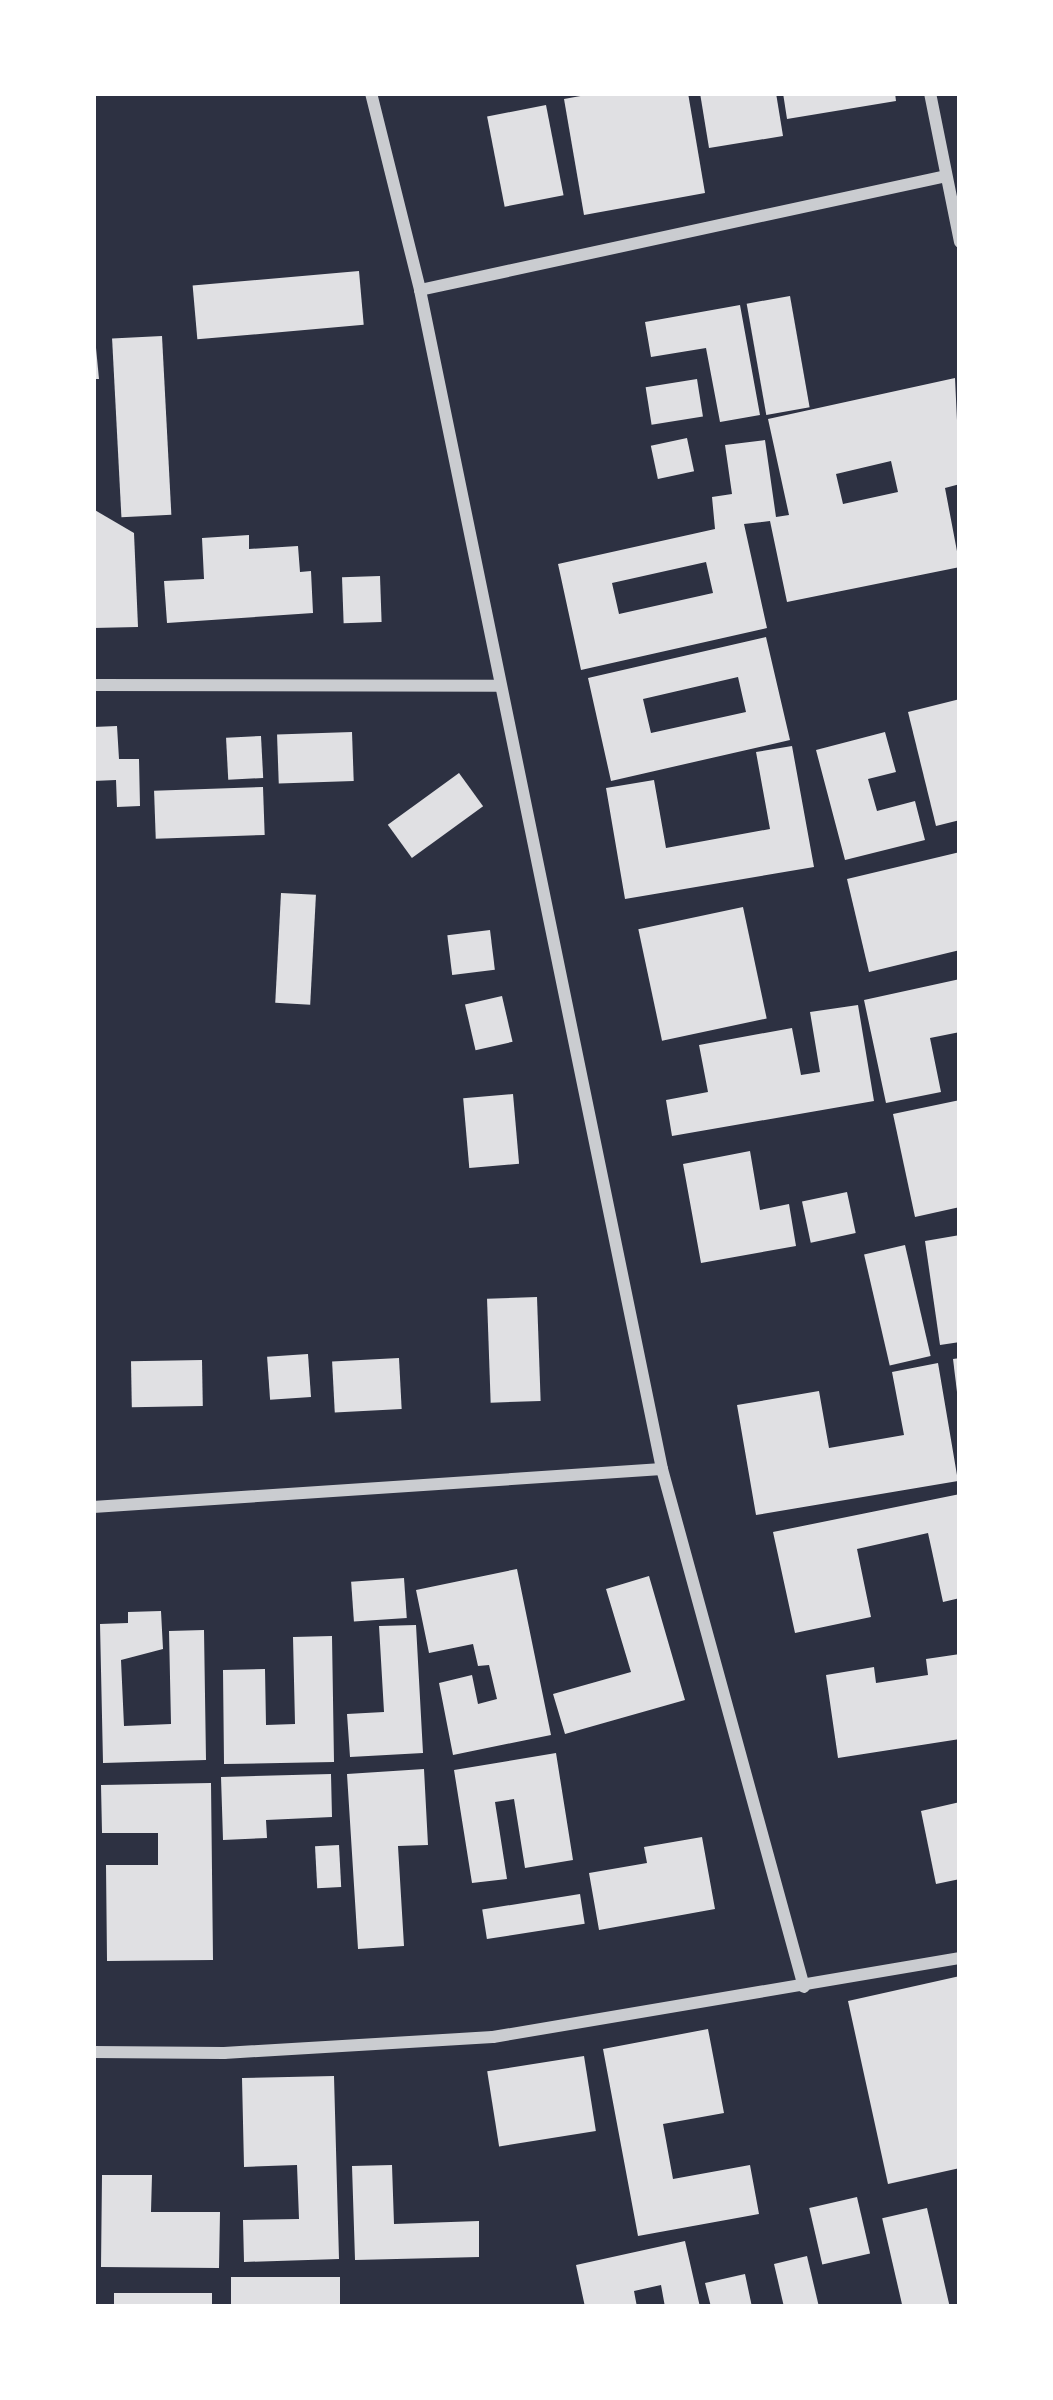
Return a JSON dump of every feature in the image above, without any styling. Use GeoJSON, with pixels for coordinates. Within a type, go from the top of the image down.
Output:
{"type":"FeatureCollection","features":[{"type":"Feature","properties":{"kind":"street"},"geometry":{"type":"LineString","coordinates":[[371,93],[420,290],[662,1469],[804,1987]]}},
{"type":"Feature","properties":{"kind":"street"},"geometry":{"type":"LineString","coordinates":[[929,93],[960,242]]}},
{"type":"Feature","properties":{"kind":"street"},"geometry":{"type":"LineString","coordinates":[[420,290],[946,176]]}},
{"type":"Feature","properties":{"kind":"street"},"geometry":{"type":"LineString","coordinates":[[93,685],[499,686]]}},
{"type":"Feature","properties":{"kind":"street"},"geometry":{"type":"LineString","coordinates":[[93,1507],[662,1469]]}},
{"type":"Feature","properties":{"kind":"street"},"geometry":{"type":"LineString","coordinates":[[93,2052],[224,2054],[493,2037],[960,1958]]}},
{"type":"Feature","properties":{"kind":"building"},"geometry":{"type":"Polygon","coordinates":[[[597,93],[688,93],[705,193],[584,215],[564,99],[597,93]]]}},
{"type":"Feature","properties":{"kind":"building"},"geometry":{"type":"Polygon","coordinates":[[[700,93],[776,93],[783,136],[709,148],[700,93]]]}},
{"type":"Feature","properties":{"kind":"building"},"geometry":{"type":"Polygon","coordinates":[[[783,93],[895,93],[896,101],[787,119],[783,93]]]}},
{"type":"Feature","properties":{"kind":"building"},"geometry":{"type":"Polygon","coordinates":[[[546,105],[564,195],[505,207],[487,116],[546,105]]]}},
{"type":"Feature","properties":{"kind":"building"},"geometry":{"type":"Polygon","coordinates":[[[359,271],[364,325],[197,339],[193,286],[359,271]]]}},
{"type":"Feature","properties":{"kind":"building"},"geometry":{"type":"Polygon","coordinates":[[[790,296],[810,407],[766,415],[747,304],[790,296]]]}},
{"type":"Feature","properties":{"kind":"building"},"geometry":{"type":"Polygon","coordinates":[[[740,305],[760,415],[720,422],[706,348],[651,357],[645,322],[740,305]]]}},
{"type":"Feature","properties":{"kind":"building"},"geometry":{"type":"Polygon","coordinates":[[[162,336],[171,515],[121,517],[112,339],[162,336]]]}},
{"type":"Feature","properties":{"kind":"building"},"geometry":{"type":"Polygon","coordinates":[[[96,348],[99,379],[93,379],[96,348]]]}},
{"type":"Feature","properties":{"kind":"building"},"geometry":{"type":"Polygon","coordinates":[[[955,378],[960,484],[945,488],[960,567],[787,602],[770,521],[744,524],[767,628],[581,670],[558,564],[715,529],[712,497],[732,494],[725,445],[765,440],[776,517],[789,515],[768,419],[955,378]],[[891,461],[836,474],[843,504],[898,492],[891,461]],[[706,562],[612,583],[619,614],[713,593],[706,562]]]}},
{"type":"Feature","properties":{"kind":"building"},"geometry":{"type":"Polygon","coordinates":[[[697,379],[703,417],[652,425],[646,387],[697,379]]]}},
{"type":"Feature","properties":{"kind":"building"},"geometry":{"type":"Polygon","coordinates":[[[687,438],[694,471],[658,479],[651,446],[687,438]]]}},
{"type":"Feature","properties":{"kind":"building"},"geometry":{"type":"Polygon","coordinates":[[[93,509],[134,533],[138,627],[93,628],[93,509]]]}},
{"type":"Feature","properties":{"kind":"building"},"geometry":{"type":"Polygon","coordinates":[[[249,535],[249,549],[298,546],[300,572],[311,571],[313,613],[167,623],[164,581],[204,579],[202,538],[249,535]]]}},
{"type":"Feature","properties":{"kind":"building"},"geometry":{"type":"Polygon","coordinates":[[[380,576],[382,622],[344,623],[342,577],[380,576]]]}},
{"type":"Feature","properties":{"kind":"building"},"geometry":{"type":"Polygon","coordinates":[[[766,637],[790,740],[611,781],[588,678],[766,637]],[[738,677],[643,699],[651,733],[746,712],[738,677]]]}},
{"type":"Feature","properties":{"kind":"building"},"geometry":{"type":"Polygon","coordinates":[[[960,699],[960,820],[936,826],[908,712],[960,699]]]}},
{"type":"Feature","properties":{"kind":"building"},"geometry":{"type":"Polygon","coordinates":[[[117,726],[119,759],[139,759],[140,806],[117,807],[116,780],[93,781],[93,727],[117,726]]]}},
{"type":"Feature","properties":{"kind":"building"},"geometry":{"type":"Polygon","coordinates":[[[352,732],[354,781],[279,784],[277,735],[352,732]]]}},
{"type":"Feature","properties":{"kind":"building"},"geometry":{"type":"Polygon","coordinates":[[[885,732],[896,772],[868,779],[877,811],[915,801],[925,840],[845,860],[816,750],[885,732]]]}},
{"type":"Feature","properties":{"kind":"building"},"geometry":{"type":"Polygon","coordinates":[[[261,736],[263,778],[228,780],[226,738],[261,736]]]}},
{"type":"Feature","properties":{"kind":"building"},"geometry":{"type":"Polygon","coordinates":[[[792,746],[814,867],[625,899],[606,788],[654,780],[666,848],[770,829],[756,752],[792,746]]]}},
{"type":"Feature","properties":{"kind":"building"},"geometry":{"type":"Polygon","coordinates":[[[459,773],[483,806],[412,858],[388,825],[459,773]]]}},
{"type":"Feature","properties":{"kind":"building"},"geometry":{"type":"Polygon","coordinates":[[[263,787],[265,835],[156,839],[154,791],[263,787]]]}},
{"type":"Feature","properties":{"kind":"building"},"geometry":{"type":"Polygon","coordinates":[[[960,852],[960,950],[869,972],[847,879],[960,852]]]}},
{"type":"Feature","properties":{"kind":"building"},"geometry":{"type":"Polygon","coordinates":[[[281,893],[316,895],[310,1005],[275,1003],[281,893]]]}},
{"type":"Feature","properties":{"kind":"building"},"geometry":{"type":"Polygon","coordinates":[[[743,907],[767,1019],[662,1041],[638,929],[743,907]]]}},
{"type":"Feature","properties":{"kind":"building"},"geometry":{"type":"Polygon","coordinates":[[[490,930],[495,970],[452,975],[447,935],[490,930]]]}},
{"type":"Feature","properties":{"kind":"building"},"geometry":{"type":"Polygon","coordinates":[[[960,979],[960,1032],[930,1038],[941,1092],[886,1103],[864,1000],[960,979]]]}},
{"type":"Feature","properties":{"kind":"building"},"geometry":{"type":"Polygon","coordinates":[[[502,996],[513,1042],[476,1050],[465,1005],[502,996]]]}},
{"type":"Feature","properties":{"kind":"building"},"geometry":{"type":"Polygon","coordinates":[[[858,1005],[874,1101],[672,1136],[666,1100],[708,1092],[699,1045],[792,1028],[801,1075],[820,1072],[810,1012],[858,1005]]]}},
{"type":"Feature","properties":{"kind":"building"},"geometry":{"type":"Polygon","coordinates":[[[513,1094],[519,1164],[469,1168],[463,1098],[513,1094]]]}},
{"type":"Feature","properties":{"kind":"building"},"geometry":{"type":"Polygon","coordinates":[[[960,1100],[960,1207],[915,1217],[893,1114],[960,1100]]]}},
{"type":"Feature","properties":{"kind":"building"},"geometry":{"type":"Polygon","coordinates":[[[750,1151],[760,1210],[789,1204],[796,1246],[701,1263],[683,1164],[750,1151]]]}},
{"type":"Feature","properties":{"kind":"building"},"geometry":{"type":"Polygon","coordinates":[[[847,1192],[856,1233],[811,1243],[802,1202],[847,1192]]]}},
{"type":"Feature","properties":{"kind":"building"},"geometry":{"type":"Polygon","coordinates":[[[960,1235],[960,1342],[940,1345],[925,1241],[960,1235]]]}},
{"type":"Feature","properties":{"kind":"building"},"geometry":{"type":"Polygon","coordinates":[[[905,1245],[931,1356],[890,1366],[864,1254],[905,1245]]]}},
{"type":"Feature","properties":{"kind":"building"},"geometry":{"type":"Polygon","coordinates":[[[537,1297],[541,1401],[491,1403],[487,1299],[537,1297]]]}},
{"type":"Feature","properties":{"kind":"building"},"geometry":{"type":"Polygon","coordinates":[[[308,1354],[311,1397],[270,1400],[267,1357],[308,1354]]]}},
{"type":"Feature","properties":{"kind":"building"},"geometry":{"type":"Polygon","coordinates":[[[399,1358],[402,1409],[335,1412],[332,1362],[399,1358]]]}},
{"type":"Feature","properties":{"kind":"building"},"geometry":{"type":"Polygon","coordinates":[[[960,1358],[960,1391],[957,1392],[953,1359],[960,1358]]]}},
{"type":"Feature","properties":{"kind":"building"},"geometry":{"type":"Polygon","coordinates":[[[202,1360],[203,1406],[132,1407],[131,1361],[202,1360]]]}},
{"type":"Feature","properties":{"kind":"building"},"geometry":{"type":"Polygon","coordinates":[[[938,1363],[958,1481],[756,1515],[737,1405],[819,1391],[829,1448],[904,1435],[892,1372],[938,1363]]]}},
{"type":"Feature","properties":{"kind":"building"},"geometry":{"type":"Polygon","coordinates":[[[960,1494],[960,1598],[943,1602],[928,1533],[857,1549],[871,1617],[795,1633],[773,1532],[960,1494]]]}},
{"type":"Feature","properties":{"kind":"building"},"geometry":{"type":"Polygon","coordinates":[[[517,1569],[551,1735],[453,1755],[439,1683],[472,1675],[478,1704],[497,1699],[489,1665],[478,1666],[473,1644],[429,1653],[416,1590],[517,1569]]]}},
{"type":"Feature","properties":{"kind":"building"},"geometry":{"type":"Polygon","coordinates":[[[649,1576],[685,1700],[565,1734],[553,1694],[631,1672],[606,1589],[649,1576]]]}},
{"type":"Feature","properties":{"kind":"building"},"geometry":{"type":"Polygon","coordinates":[[[404,1578],[407,1618],[354,1622],[351,1582],[404,1578]]]}},
{"type":"Feature","properties":{"kind":"building"},"geometry":{"type":"Polygon","coordinates":[[[161,1611],[163,1649],[121,1660],[124,1726],[171,1724],[169,1631],[204,1630],[206,1760],[103,1763],[100,1624],[128,1623],[128,1612],[161,1611]]]}},
{"type":"Feature","properties":{"kind":"building"},"geometry":{"type":"Polygon","coordinates":[[[416,1625],[423,1753],[350,1757],[347,1714],[384,1712],[379,1626],[416,1625]]]}},
{"type":"Feature","properties":{"kind":"building"},"geometry":{"type":"Polygon","coordinates":[[[332,1636],[334,1762],[224,1764],[223,1670],[265,1669],[266,1725],[295,1724],[293,1637],[332,1636]]]}},
{"type":"Feature","properties":{"kind":"building"},"geometry":{"type":"Polygon","coordinates":[[[960,1654],[960,1739],[838,1758],[826,1675],[874,1667],[876,1683],[928,1675],[926,1659],[960,1654]]]}},
{"type":"Feature","properties":{"kind":"building"},"geometry":{"type":"Polygon","coordinates":[[[556,1753],[573,1860],[525,1868],[514,1799],[495,1802],[507,1879],[472,1883],[454,1770],[556,1753]]]}},
{"type":"Feature","properties":{"kind":"building"},"geometry":{"type":"Polygon","coordinates":[[[424,1769],[428,1845],[398,1846],[404,1946],[358,1949],[347,1774],[424,1769]]]}},
{"type":"Feature","properties":{"kind":"building"},"geometry":{"type":"Polygon","coordinates":[[[331,1774],[332,1817],[266,1820],[267,1838],[223,1840],[221,1777],[331,1774]]]}},
{"type":"Feature","properties":{"kind":"building"},"geometry":{"type":"Polygon","coordinates":[[[211,1783],[213,1960],[107,1961],[106,1865],[158,1865],[158,1833],[102,1833],[101,1785],[211,1783]]]}},
{"type":"Feature","properties":{"kind":"building"},"geometry":{"type":"Polygon","coordinates":[[[960,1802],[960,1879],[936,1884],[921,1811],[960,1802]]]}},
{"type":"Feature","properties":{"kind":"building"},"geometry":{"type":"Polygon","coordinates":[[[702,1837],[715,1909],[599,1930],[589,1873],[647,1863],[644,1847],[702,1837]]]}},
{"type":"Feature","properties":{"kind":"building"},"geometry":{"type":"Polygon","coordinates":[[[339,1845],[341,1887],[317,1888],[315,1846],[339,1845]]]}},
{"type":"Feature","properties":{"kind":"building"},"geometry":{"type":"Polygon","coordinates":[[[580,1894],[585,1924],[487,1939],[482,1909],[580,1894]]]}},
{"type":"Feature","properties":{"kind":"building"},"geometry":{"type":"Polygon","coordinates":[[[960,1976],[960,2168],[888,2184],[848,2001],[960,1976]]]}},
{"type":"Feature","properties":{"kind":"building"},"geometry":{"type":"Polygon","coordinates":[[[708,2029],[724,2113],[663,2124],[673,2179],[750,2165],[759,2214],[638,2236],[603,2049],[708,2029]]]}},
{"type":"Feature","properties":{"kind":"building"},"geometry":{"type":"Polygon","coordinates":[[[584,2056],[596,2131],[499,2146],[487,2071],[584,2056]]]}},
{"type":"Feature","properties":{"kind":"building"},"geometry":{"type":"Polygon","coordinates":[[[334,2076],[339,2259],[244,2262],[243,2220],[299,2219],[297,2165],[244,2167],[242,2078],[334,2076]]]}},
{"type":"Feature","properties":{"kind":"building"},"geometry":{"type":"Polygon","coordinates":[[[392,2165],[394,2224],[479,2221],[479,2257],[355,2260],[352,2166],[392,2165]]]}},
{"type":"Feature","properties":{"kind":"building"},"geometry":{"type":"Polygon","coordinates":[[[102,2175],[152,2175],[151,2212],[220,2212],[219,2268],[101,2267],[102,2175]]]}},
{"type":"Feature","properties":{"kind":"building"},"geometry":{"type":"Polygon","coordinates":[[[857,2197],[870,2254],[822,2265],[809,2208],[857,2197]]]}},
{"type":"Feature","properties":{"kind":"building"},"geometry":{"type":"Polygon","coordinates":[[[927,2208],[950,2306],[903,2307],[882,2218],[927,2208]]]}},
{"type":"Feature","properties":{"kind":"building"},"geometry":{"type":"Polygon","coordinates":[[[685,2241],[700,2307],[665,2307],[661,2285],[634,2291],[637,2307],[585,2307],[576,2265],[685,2241]]]}},
{"type":"Feature","properties":{"kind":"building"},"geometry":{"type":"Polygon","coordinates":[[[807,2256],[819,2307],[784,2307],[774,2264],[807,2256]]]}},
{"type":"Feature","properties":{"kind":"building"},"geometry":{"type":"Polygon","coordinates":[[[745,2274],[752,2307],[711,2307],[705,2283],[745,2274]]]}},
{"type":"Feature","properties":{"kind":"building"},"geometry":{"type":"Polygon","coordinates":[[[231,2277],[340,2277],[340,2307],[231,2307],[231,2277]]]}},
{"type":"Feature","properties":{"kind":"building"},"geometry":{"type":"Polygon","coordinates":[[[114,2293],[212,2293],[212,2307],[114,2307],[114,2293]]]}}]}
